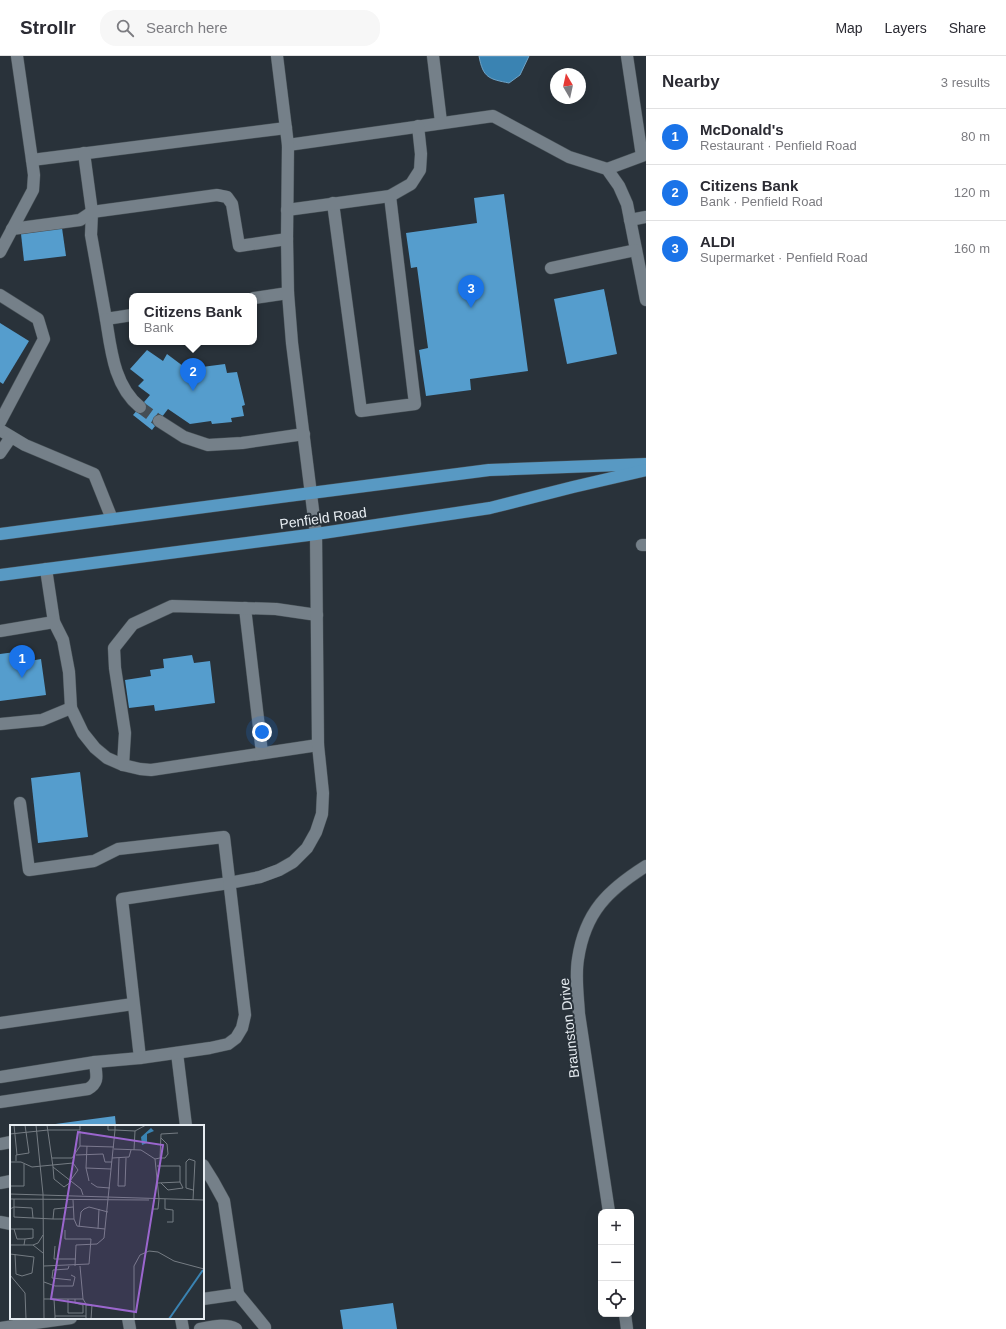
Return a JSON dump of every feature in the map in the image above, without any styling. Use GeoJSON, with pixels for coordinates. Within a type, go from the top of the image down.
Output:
{"type":"FeatureCollection","features":[{"type":"Feature","properties":{"kind":"main road","name":"Penfield Road"},"geometry":{"type":"LineString","coordinates":[[0,534],[489,470],[646,464]]}},
{"type":"Feature","properties":{"kind":"main road","name":"Penfield Road"},"geometry":{"type":"LineString","coordinates":[[0,575],[316,534],[490,508],[646,470]]}},
{"type":"Feature","properties":{"kind":"street"},"geometry":{"type":"LineString","coordinates":[[0,252],[33,190],[34,176],[17,56]]}},
{"type":"Feature","properties":{"kind":"street"},"geometry":{"type":"LineString","coordinates":[[140,1058],[122,899],[260,878],[279,870],[293,862],[307,848],[316,832],[322,814],[323,793],[318,745],[316,534],[292,342],[288,293],[288,145],[277,56]]}},
{"type":"Feature","properties":{"kind":"street"},"geometry":{"type":"LineString","coordinates":[[433,56],[441,122]]}},
{"type":"Feature","properties":{"kind":"street"},"geometry":{"type":"LineString","coordinates":[[288,145],[441,122],[493,116],[569,157],[607,169],[644,156],[627,56]]}},
{"type":"Feature","properties":{"kind":"street"},"geometry":{"type":"LineString","coordinates":[[287,210],[390,196],[411,184],[420,170],[421,154],[418,126]]}},
{"type":"Feature","properties":{"kind":"street"},"geometry":{"type":"LineString","coordinates":[[32,160],[286,128]]}},
{"type":"Feature","properties":{"kind":"street"},"geometry":{"type":"LineString","coordinates":[[84,153],[92,212],[92,235],[113,359],[120,383],[134,402],[140,407]]}},
{"type":"Feature","properties":{"kind":"street"},"geometry":{"type":"LineString","coordinates":[[607,169],[619,186],[627,204],[646,300]]}},
{"type":"Feature","properties":{"kind":"street"},"geometry":{"type":"LineString","coordinates":[[12,229],[80,220],[92,212],[217,195],[227,197],[232,204],[239,246],[287,239]]}},
{"type":"Feature","properties":{"kind":"street"},"geometry":{"type":"LineString","coordinates":[[333,203],[361,411],[415,404],[390,196]]}},
{"type":"Feature","properties":{"kind":"street"},"geometry":{"type":"LineString","coordinates":[[630,220],[646,217]]}},
{"type":"Feature","properties":{"kind":"street"},"geometry":{"type":"LineString","coordinates":[[551,268],[636,250]]}},
{"type":"Feature","properties":{"kind":"street"},"geometry":{"type":"LineString","coordinates":[[257,298],[288,293]]}},
{"type":"Feature","properties":{"kind":"street"},"geometry":{"type":"LineString","coordinates":[[0,295],[38,319],[44,338],[0,422]]}},
{"type":"Feature","properties":{"kind":"street"},"geometry":{"type":"LineString","coordinates":[[106,319],[129,315]]}},
{"type":"Feature","properties":{"kind":"street"},"geometry":{"type":"LineString","coordinates":[[159,421],[184,437],[208,445],[242,443],[304,434]]}},
{"type":"Feature","properties":{"kind":"street"},"geometry":{"type":"LineString","coordinates":[[0,430],[25,444],[94,474],[112,519]]}},
{"type":"Feature","properties":{"kind":"street"},"geometry":{"type":"LineString","coordinates":[[0,453],[11,437]]}},
{"type":"Feature","properties":{"kind":"street"},"geometry":{"type":"LineString","coordinates":[[46,569],[54,622],[64,640],[69,672],[71,708],[83,733],[95,748],[107,758],[123,765],[151,770],[318,745]]}},
{"type":"Feature","properties":{"kind":"street"},"geometry":{"type":"LineString","coordinates":[[123,765],[125,733],[115,668],[114,648],[133,624],[172,606],[276,609],[317,615]]}},
{"type":"Feature","properties":{"kind":"street"},"geometry":{"type":"LineString","coordinates":[[245,608],[262,753]]}},
{"type":"Feature","properties":{"kind":"street"},"geometry":{"type":"LineString","coordinates":[[0,631],[54,622]]}},
{"type":"Feature","properties":{"kind":"street"},"geometry":{"type":"LineString","coordinates":[[0,724],[42,720],[71,708]]}},
{"type":"Feature","properties":{"kind":"street"},"geometry":{"type":"LineString","coordinates":[[0,1077],[95,1062],[177,1053],[228,1044],[236,1038],[242,1028],[245,1015],[224,837],[118,849],[94,861],[30,870],[20,803]]}},
{"type":"Feature","properties":{"kind":"street","name":"Braunston Drive"},"geometry":{"type":"LineString","coordinates":[[609,1209],[580,1014],[577,985],[578,960],[583,933],[594,912],[606,896],[621,883],[646,866]]}},
{"type":"Feature","properties":{"kind":"street"},"geometry":{"type":"LineString","coordinates":[[0,1023],[134,1004]]}},
{"type":"Feature","properties":{"kind":"street"},"geometry":{"type":"LineString","coordinates":[[177,1053],[186,1125]]}},
{"type":"Feature","properties":{"kind":"street"},"geometry":{"type":"LineString","coordinates":[[0,1102],[88,1089],[94,1086],[96,1079],[95,1062]]}},
{"type":"Feature","properties":{"kind":"street"},"geometry":{"type":"LineString","coordinates":[[0,1144],[10,1142]]}},
{"type":"Feature","properties":{"kind":"street"},"geometry":{"type":"LineString","coordinates":[[204,1166],[214,1181],[224,1201],[238,1294],[265,1327],[265,1329]]}},
{"type":"Feature","properties":{"kind":"street"},"geometry":{"type":"LineString","coordinates":[[0,1182],[10,1181]]}},
{"type":"Feature","properties":{"kind":"street"},"geometry":{"type":"LineString","coordinates":[[0,1222],[10,1224]]}},
{"type":"Feature","properties":{"kind":"street"},"geometry":{"type":"LineString","coordinates":[[204,1299],[238,1294]]}},
{"type":"Feature","properties":{"kind":"street"},"geometry":{"type":"LineString","coordinates":[[625,1317],[627,1329]]}},
{"type":"Feature","properties":{"kind":"street"},"geometry":{"type":"LineString","coordinates":[[0,1328],[21,1327],[65,1319]]}},
{"type":"Feature","properties":{"kind":"street"},"geometry":{"type":"LineString","coordinates":[[128,1319],[130,1329]]}},
{"type":"Feature","properties":{"kind":"street"},"geometry":{"type":"LineString","coordinates":[[181,1319],[183,1329]]}},
{"type":"Feature","properties":{"kind":"street"},"geometry":{"type":"LineString","coordinates":[[200,1329],[225,1326],[236,1329]]}},
{"type":"Feature","properties":{"kind":"water"},"geometry":{"type":"Polygon","coordinates":[[[479,56],[529,56],[520,75],[509,83],[496,80],[488,76],[483,69],[479,56]]]}},
{"type":"Feature","properties":{"kind":"building"},"geometry":{"type":"Polygon","coordinates":[[[504,194],[528,371],[470,379],[471,390],[426,396],[419,350],[428,348],[417,267],[411,268],[406,233],[477,223],[474,198],[504,194]]]}},
{"type":"Feature","properties":{"kind":"building"},"geometry":{"type":"Polygon","coordinates":[[[62,228],[66,256],[24,261],[21,234],[62,228]]]}},
{"type":"Feature","properties":{"kind":"building"},"geometry":{"type":"Polygon","coordinates":[[[604,289],[617,354],[567,364],[554,299],[604,289]]]}},
{"type":"Feature","properties":{"kind":"building"},"geometry":{"type":"Polygon","coordinates":[[[0,323],[29,341],[3,384],[0,382],[0,323]]]}},
{"type":"Feature","properties":{"kind":"building"},"geometry":{"type":"Polygon","coordinates":[[[147,350],[163,361],[167,354],[199,378],[203,378],[202,367],[225,364],[227,373],[237,372],[245,405],[242,406],[244,416],[231,418],[232,422],[212,424],[211,421],[190,424],[168,409],[152,430],[133,415],[150,395],[138,386],[144,380],[130,369],[147,350]]]}},
{"type":"Feature","properties":{"kind":"building"},"geometry":{"type":"Polygon","coordinates":[[[23,651],[24,662],[41,659],[46,695],[0,701],[0,654],[23,651]]]}},
{"type":"Feature","properties":{"kind":"building"},"geometry":{"type":"Polygon","coordinates":[[[192,655],[194,663],[210,661],[215,703],[155,711],[154,705],[129,708],[125,680],[151,676],[150,670],[164,668],[163,659],[192,655]]]}},
{"type":"Feature","properties":{"kind":"building"},"geometry":{"type":"Polygon","coordinates":[[[80,772],[88,837],[38,843],[31,778],[80,772]]]}},
{"type":"Feature","properties":{"kind":"building"},"geometry":{"type":"Polygon","coordinates":[[[115,1116],[116,1125],[48,1125],[115,1116]]]}},
{"type":"Feature","properties":{"kind":"building"},"geometry":{"type":"Polygon","coordinates":[[[393,1303],[397,1329],[343,1329],[340,1310],[393,1303]]]}},
{"type":"Feature","properties":{"kind":"tunnel"},"geometry":{"type":"LineString","coordinates":[[140,407],[159,421]]}},
{"type":"Feature","properties":{"kind":"place","name":"ALDI"},"geometry":{"type":"Point","coordinates":[471,308]}},
{"type":"Feature","properties":{"kind":"place","name":"Citizens Bank"},"geometry":{"type":"Point","coordinates":[193,391]}},
{"type":"Feature","properties":{"kind":"place","name":"McDonald's"},"geometry":{"type":"Point","coordinates":[22,678]}}]}
